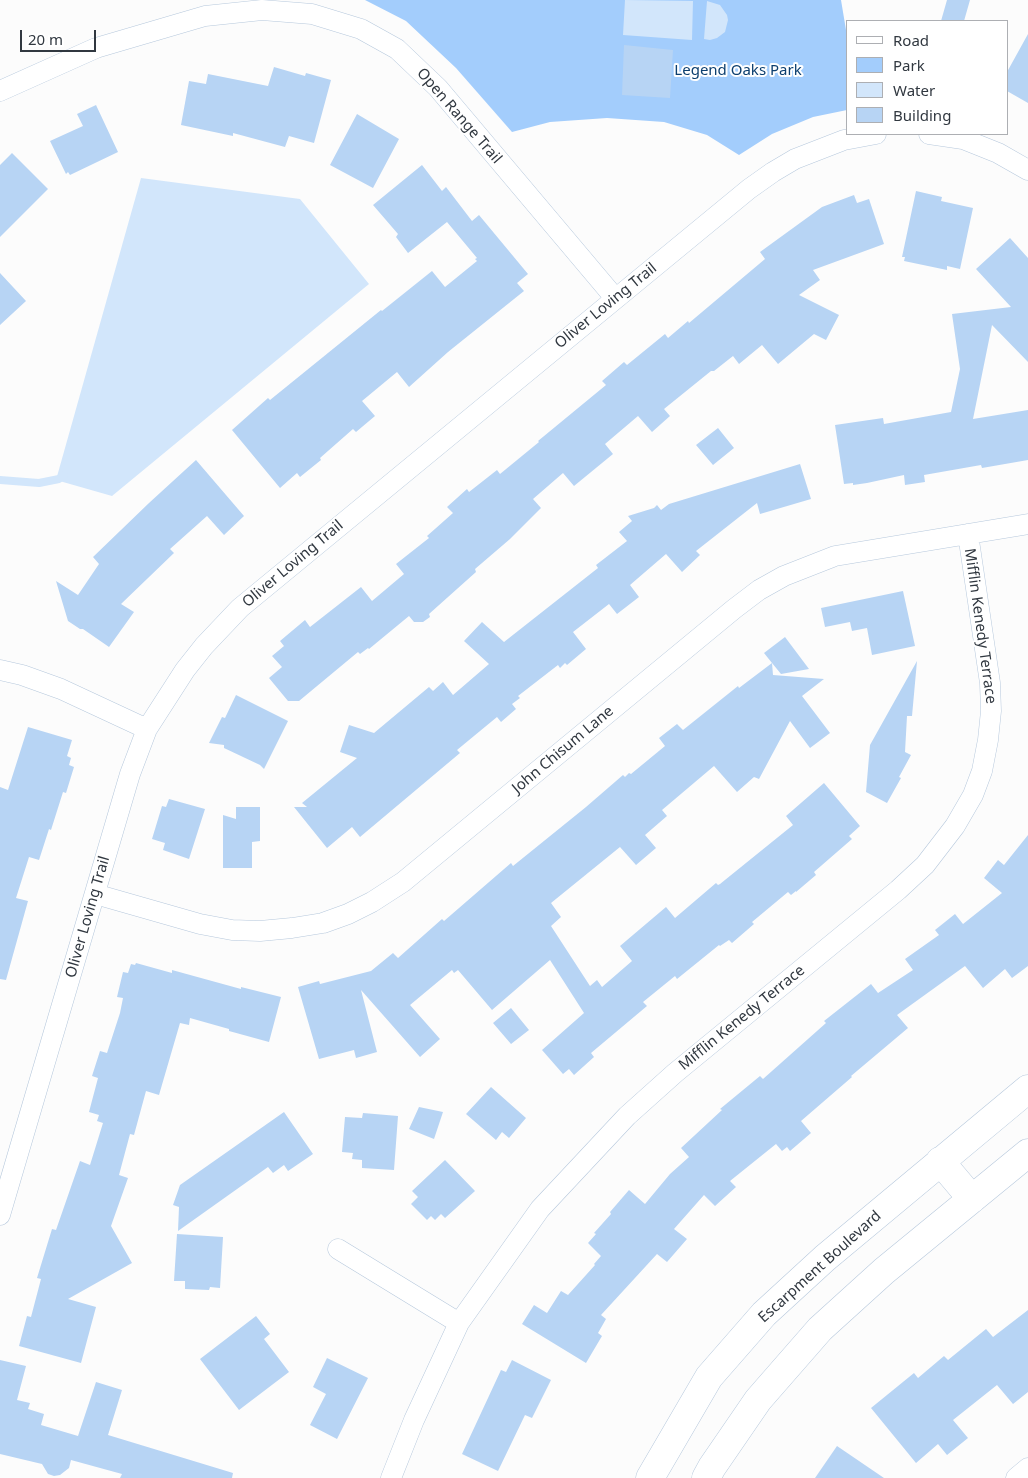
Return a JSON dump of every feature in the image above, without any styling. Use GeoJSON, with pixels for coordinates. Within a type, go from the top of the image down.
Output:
{"type":"FeatureCollection","features":[{"type":"Feature","properties":{"kind":"main road","name":"Escarpment Boulevard"},"geometry":{"type":"LineString","coordinates":[[650,1478],[709,1377],[764,1314],[825,1258],[1028,1089]]}},
{"type":"Feature","properties":{"kind":"main road"},"geometry":{"type":"LineString","coordinates":[[706,1478],[758,1400],[820,1329],[884,1271],[1028,1153]]}},
{"type":"Feature","properties":{"kind":"main road"},"geometry":{"type":"LineString","coordinates":[[940,1161],[972,1199]]}},
{"type":"Feature","properties":{"kind":"street","name":"Open Range Trail"},"geometry":{"type":"LineString","coordinates":[[0,91],[96,48],[205,16],[262,10],[312,14],[361,29],[397,49],[438,88],[615,298]]}},
{"type":"Feature","properties":{"kind":"street","name":"Oliver Loving Trail"},"geometry":{"type":"LineString","coordinates":[[0,1215],[130,774],[147,729],[185,670],[204,646],[240,608],[749,189],[795,159],[819,148],[844,140],[871,135]]}},
{"type":"Feature","properties":{"kind":"street"},"geometry":{"type":"LineString","coordinates":[[936,135],[963,139],[998,153],[1028,170]]}},
{"type":"Feature","properties":{"kind":"street","name":"John Chisum Lane"},"geometry":{"type":"LineString","coordinates":[[95,894],[200,924],[232,930],[260,931],[292,928],[324,923],[348,914],[404,882],[734,609],[760,590],[784,576],[835,556],[1028,524]]}},
{"type":"Feature","properties":{"kind":"street","name":"Mifflin Kenedy Terrace"},"geometry":{"type":"LineString","coordinates":[[391,1478],[414,1420],[459,1323],[540,1208],[627,1116],[675,1073],[898,890],[925,864],[955,826],[973,795],[982,771],[991,711],[990,683],[968,534]]}},
{"type":"Feature","properties":{"kind":"street"},"geometry":{"type":"LineString","coordinates":[[0,670],[22,675],[61,689],[147,729]]}},
{"type":"Feature","properties":{"kind":"street"},"geometry":{"type":"LineString","coordinates":[[338,1249],[459,1323]]}},
{"type":"Feature","properties":{"kind":"street"},"geometry":{"type":"LineString","coordinates":[[1016,1478],[1028,1468]]}},
{"type":"Feature","properties":{"kind":"green space","name":"Legend Oaks Park"},"geometry":{"type":"Polygon","coordinates":[[[365,0],[841,0],[846,30],[846,110],[813,117],[772,134],[739,155],[707,135],[664,122],[607,118],[550,122],[512,132],[456,68],[406,21],[365,0]]]}},
{"type":"Feature","properties":{"kind":"water"},"geometry":{"type":"Polygon","coordinates":[[[625,0],[693,1],[692,40],[623,35],[625,0]]]}},
{"type":"Feature","properties":{"kind":"water"},"geometry":{"type":"Polygon","coordinates":[[[707,1],[720,5],[728,20],[725,32],[717,38],[710,40],[704,39],[707,1]]]}},
{"type":"Feature","properties":{"kind":"water"},"geometry":{"type":"Polygon","coordinates":[[[141,178],[300,199],[369,284],[112,496],[56,480],[141,178]]]}},
{"type":"Feature","properties":{"kind":"building"},"geometry":{"type":"Polygon","coordinates":[[[947,0],[970,0],[964,20],[941,20],[947,0]]]}},
{"type":"Feature","properties":{"kind":"building"},"geometry":{"type":"Polygon","coordinates":[[[1028,34],[1028,103],[1008,92],[1008,70],[1028,34]]]}},
{"type":"Feature","properties":{"kind":"building"},"geometry":{"type":"Polygon","coordinates":[[[624,45],[673,50],[670,98],[622,95],[624,45]]]}},
{"type":"Feature","properties":{"kind":"building"},"geometry":{"type":"Polygon","coordinates":[[[274,67],[305,76],[306,73],[331,80],[314,143],[289,136],[285,147],[233,133],[233,136],[181,125],[189,81],[206,84],[208,74],[268,86],[274,67]]]}},
{"type":"Feature","properties":{"kind":"building"},"geometry":{"type":"Polygon","coordinates":[[[96,105],[118,152],[70,175],[68,172],[66,174],[50,141],[83,126],[77,114],[96,105]]]}},
{"type":"Feature","properties":{"kind":"building"},"geometry":{"type":"Polygon","coordinates":[[[357,114],[399,139],[373,188],[330,165],[357,114]]]}},
{"type":"Feature","properties":{"kind":"building"},"geometry":{"type":"Polygon","coordinates":[[[12,153],[48,189],[0,237],[0,165],[12,153]]]}},
{"type":"Feature","properties":{"kind":"building"},"geometry":{"type":"Polygon","coordinates":[[[422,165],[442,191],[446,187],[472,221],[479,215],[528,274],[517,283],[524,291],[448,352],[409,387],[397,372],[362,401],[375,416],[356,432],[353,429],[300,477],[297,473],[280,488],[232,430],[268,398],[270,400],[432,271],[445,287],[477,261],[475,259],[477,258],[447,222],[408,253],[396,237],[398,234],[373,205],[422,165]]]}},
{"type":"Feature","properties":{"kind":"building"},"geometry":{"type":"Polygon","coordinates":[[[916,191],[942,197],[941,201],[973,208],[960,269],[947,266],[947,270],[904,261],[905,257],[902,257],[916,191]]]}},
{"type":"Feature","properties":{"kind":"building"},"geometry":{"type":"Polygon","coordinates":[[[854,195],[857,203],[869,199],[884,244],[813,270],[820,280],[799,295],[839,315],[826,340],[814,334],[778,364],[762,345],[739,364],[733,356],[714,371],[711,371],[664,409],[670,416],[652,432],[638,416],[605,444],[613,454],[574,486],[563,473],[533,499],[541,508],[510,539],[475,569],[476,572],[429,614],[430,617],[423,622],[414,622],[409,616],[369,649],[360,654],[358,652],[299,701],[288,701],[269,678],[282,667],[272,656],[284,646],[280,641],[305,620],[310,627],[361,587],[372,601],[404,574],[396,564],[429,538],[427,536],[453,513],[447,507],[467,489],[469,492],[497,470],[500,474],[606,385],[602,381],[624,362],[627,365],[665,334],[668,338],[688,321],[689,323],[765,259],[760,252],[822,207],[854,195]]]}},
{"type":"Feature","properties":{"kind":"building"},"geometry":{"type":"Polygon","coordinates":[[[1010,238],[1028,258],[1028,362],[992,325],[973,419],[1028,410],[1028,460],[982,468],[981,465],[924,475],[925,482],[905,485],[904,475],[867,483],[844,484],[835,425],[883,418],[884,424],[951,412],[960,369],[952,314],[1011,307],[976,269],[1010,238]]]}},
{"type":"Feature","properties":{"kind":"building"},"geometry":{"type":"Polygon","coordinates":[[[0,273],[26,301],[0,325],[0,273]]]}},
{"type":"Feature","properties":{"kind":"building"},"geometry":{"type":"Polygon","coordinates":[[[718,428],[734,448],[713,465],[696,445],[718,428]]]}},
{"type":"Feature","properties":{"kind":"building"},"geometry":{"type":"Polygon","coordinates":[[[196,460],[244,516],[224,535],[207,516],[170,549],[174,553],[121,604],[134,612],[109,647],[68,621],[56,581],[78,595],[99,564],[93,557],[196,460]]]}},
{"type":"Feature","properties":{"kind":"building"},"geometry":{"type":"Polygon","coordinates":[[[800,464],[811,499],[760,514],[757,503],[696,551],[700,555],[682,572],[666,554],[630,585],[639,597],[617,614],[609,604],[573,632],[586,649],[567,665],[565,663],[560,668],[558,665],[518,696],[520,698],[512,704],[516,709],[501,722],[497,717],[457,750],[460,753],[360,837],[352,827],[327,848],[294,807],[307,807],[302,803],[357,758],[340,752],[349,725],[374,733],[429,687],[433,691],[443,682],[453,695],[489,664],[464,641],[482,622],[504,642],[598,568],[596,565],[627,541],[619,532],[632,521],[628,516],[654,508],[657,505],[661,510],[669,504],[800,464]]]}},
{"type":"Feature","properties":{"kind":"building"},"geometry":{"type":"Polygon","coordinates":[[[903,591],[915,646],[872,655],[867,628],[852,631],[850,622],[825,627],[821,608],[903,591]]]}},
{"type":"Feature","properties":{"kind":"building"},"geometry":{"type":"Polygon","coordinates":[[[785,637],[809,669],[781,674],[764,653],[785,637]]]}},
{"type":"Feature","properties":{"kind":"building"},"geometry":{"type":"Polygon","coordinates":[[[917,661],[912,716],[907,716],[905,752],[911,755],[887,803],[866,792],[870,745],[917,661]]]}},
{"type":"Feature","properties":{"kind":"building"},"geometry":{"type":"Polygon","coordinates":[[[772,663],[773,675],[824,679],[802,696],[830,733],[810,748],[790,721],[759,779],[754,777],[737,792],[714,766],[662,810],[667,816],[645,835],[656,848],[636,865],[620,847],[551,903],[561,917],[551,926],[590,986],[597,980],[602,987],[632,961],[620,946],[666,907],[675,918],[716,883],[720,884],[793,825],[786,816],[824,783],[860,826],[849,836],[852,839],[814,872],[816,875],[796,892],[791,895],[788,892],[752,922],[754,924],[732,943],[729,940],[719,945],[677,979],[675,976],[643,1002],[647,1006],[591,1053],[594,1057],[574,1075],[569,1069],[563,1074],[542,1050],[584,1013],[550,960],[492,1010],[458,970],[454,973],[452,970],[410,1005],[440,1039],[420,1057],[361,990],[377,1052],[356,1058],[354,1050],[319,1059],[298,987],[319,981],[320,984],[371,971],[393,953],[398,958],[442,919],[444,921],[511,863],[513,866],[623,775],[625,777],[629,773],[631,774],[665,746],[659,738],[677,724],[683,730],[738,686],[739,688],[772,663]]]}},
{"type":"Feature","properties":{"kind":"building"},"geometry":{"type":"Polygon","coordinates":[[[236,695],[288,721],[264,769],[260,765],[224,748],[224,745],[209,743],[222,717],[225,718],[236,695]]]}},
{"type":"Feature","properties":{"kind":"building"},"geometry":{"type":"Polygon","coordinates":[[[28,727],[72,740],[67,756],[71,758],[69,765],[74,767],[66,793],[63,792],[39,860],[29,857],[16,898],[28,901],[6,980],[0,979],[0,787],[8,790],[28,727]]]}},
{"type":"Feature","properties":{"kind":"building"},"geometry":{"type":"Polygon","coordinates":[[[169,799],[205,809],[189,859],[163,850],[165,843],[152,839],[162,806],[166,807],[169,799]]]}},
{"type":"Feature","properties":{"kind":"building"},"geometry":{"type":"Polygon","coordinates":[[[236,807],[260,807],[260,841],[252,842],[252,868],[223,868],[223,815],[236,819],[236,807]]]}},
{"type":"Feature","properties":{"kind":"building"},"geometry":{"type":"Polygon","coordinates":[[[1028,835],[1028,966],[1012,978],[1005,969],[983,988],[965,966],[897,1015],[908,1028],[801,1121],[811,1133],[790,1151],[787,1147],[782,1151],[776,1144],[730,1181],[736,1187],[715,1206],[704,1195],[674,1229],[687,1239],[667,1262],[657,1254],[601,1315],[606,1319],[598,1333],[602,1336],[586,1363],[522,1324],[534,1305],[547,1313],[561,1291],[568,1295],[595,1265],[601,1256],[588,1243],[596,1234],[594,1233],[611,1214],[610,1212],[629,1190],[645,1204],[670,1174],[689,1157],[681,1148],[722,1110],[720,1109],[760,1076],[763,1079],[826,1023],[824,1021],[871,984],[878,993],[913,970],[905,959],[939,935],[935,930],[955,914],[963,924],[1002,893],[984,878],[998,860],[1004,865],[1028,835]]]}},
{"type":"Feature","properties":{"kind":"building"},"geometry":{"type":"Polygon","coordinates":[[[136,963],[172,973],[172,970],[241,989],[241,987],[281,997],[269,1042],[190,1018],[189,1025],[180,1023],[159,1095],[146,1091],[134,1135],[130,1134],[119,1175],[128,1178],[111,1226],[132,1263],[68,1299],[96,1307],[81,1363],[19,1346],[27,1316],[31,1317],[41,1279],[37,1278],[52,1229],[56,1230],[80,1161],[90,1165],[103,1123],[97,1121],[99,1115],[89,1112],[98,1078],[92,1076],[100,1051],[107,1053],[120,1013],[123,998],[117,997],[123,972],[128,973],[131,964],[135,965],[136,963]]]}},
{"type":"Feature","properties":{"kind":"building"},"geometry":{"type":"Polygon","coordinates":[[[511,1008],[529,1030],[511,1044],[493,1023],[511,1008]]]}},
{"type":"Feature","properties":{"kind":"building"},"geometry":{"type":"Polygon","coordinates":[[[491,1087],[526,1118],[509,1138],[502,1132],[496,1140],[466,1114],[491,1087]]]}},
{"type":"Feature","properties":{"kind":"building"},"geometry":{"type":"Polygon","coordinates":[[[419,1107],[443,1112],[434,1139],[409,1129],[419,1107]]]}},
{"type":"Feature","properties":{"kind":"building"},"geometry":{"type":"Polygon","coordinates":[[[284,1112],[313,1154],[288,1171],[284,1165],[273,1173],[268,1167],[178,1231],[179,1207],[173,1205],[180,1185],[284,1112]]]}},
{"type":"Feature","properties":{"kind":"building"},"geometry":{"type":"Polygon","coordinates":[[[363,1113],[398,1116],[394,1170],[362,1168],[362,1160],[352,1159],[353,1153],[342,1152],[345,1117],[362,1118],[363,1113]]]}},
{"type":"Feature","properties":{"kind":"building"},"geometry":{"type":"Polygon","coordinates":[[[445,1160],[475,1191],[445,1218],[441,1214],[435,1220],[431,1216],[427,1220],[411,1204],[418,1197],[412,1191],[445,1160]]]}},
{"type":"Feature","properties":{"kind":"building"},"geometry":{"type":"Polygon","coordinates":[[[177,1234],[223,1237],[220,1288],[210,1287],[209,1290],[185,1289],[185,1281],[174,1281],[177,1234]]]}},
{"type":"Feature","properties":{"kind":"building"},"geometry":{"type":"Polygon","coordinates":[[[1028,1310],[1028,1392],[1013,1404],[997,1385],[953,1420],[968,1438],[947,1455],[938,1444],[916,1463],[871,1408],[914,1373],[918,1378],[944,1356],[948,1360],[986,1329],[993,1337],[1028,1310]]]}},
{"type":"Feature","properties":{"kind":"building"},"geometry":{"type":"Polygon","coordinates":[[[256,1316],[270,1334],[264,1339],[289,1372],[239,1410],[200,1359],[256,1316]]]}},
{"type":"Feature","properties":{"kind":"building"},"geometry":{"type":"Polygon","coordinates":[[[327,1358],[368,1378],[337,1439],[310,1425],[326,1394],[313,1387],[327,1358]]]}},
{"type":"Feature","properties":{"kind":"building"},"geometry":{"type":"Polygon","coordinates":[[[0,1360],[26,1366],[17,1400],[30,1403],[28,1409],[44,1414],[41,1425],[78,1436],[96,1382],[122,1390],[108,1435],[233,1473],[232,1478],[120,1478],[122,1474],[71,1460],[69,1468],[60,1475],[54,1476],[48,1474],[42,1464],[0,1454],[0,1360]]]}},
{"type":"Feature","properties":{"kind":"building"},"geometry":{"type":"Polygon","coordinates":[[[512,1360],[551,1380],[532,1418],[525,1415],[498,1471],[462,1454],[501,1370],[506,1372],[512,1360]]]}},
{"type":"Feature","properties":{"kind":"building"},"geometry":{"type":"Polygon","coordinates":[[[837,1446],[884,1478],[815,1478],[837,1446]]]}},
{"type":"Feature","properties":{"kind":"waterway"},"geometry":{"type":"LineString","coordinates":[[0,480],[39,483],[59,479],[64,475]]}}]}
